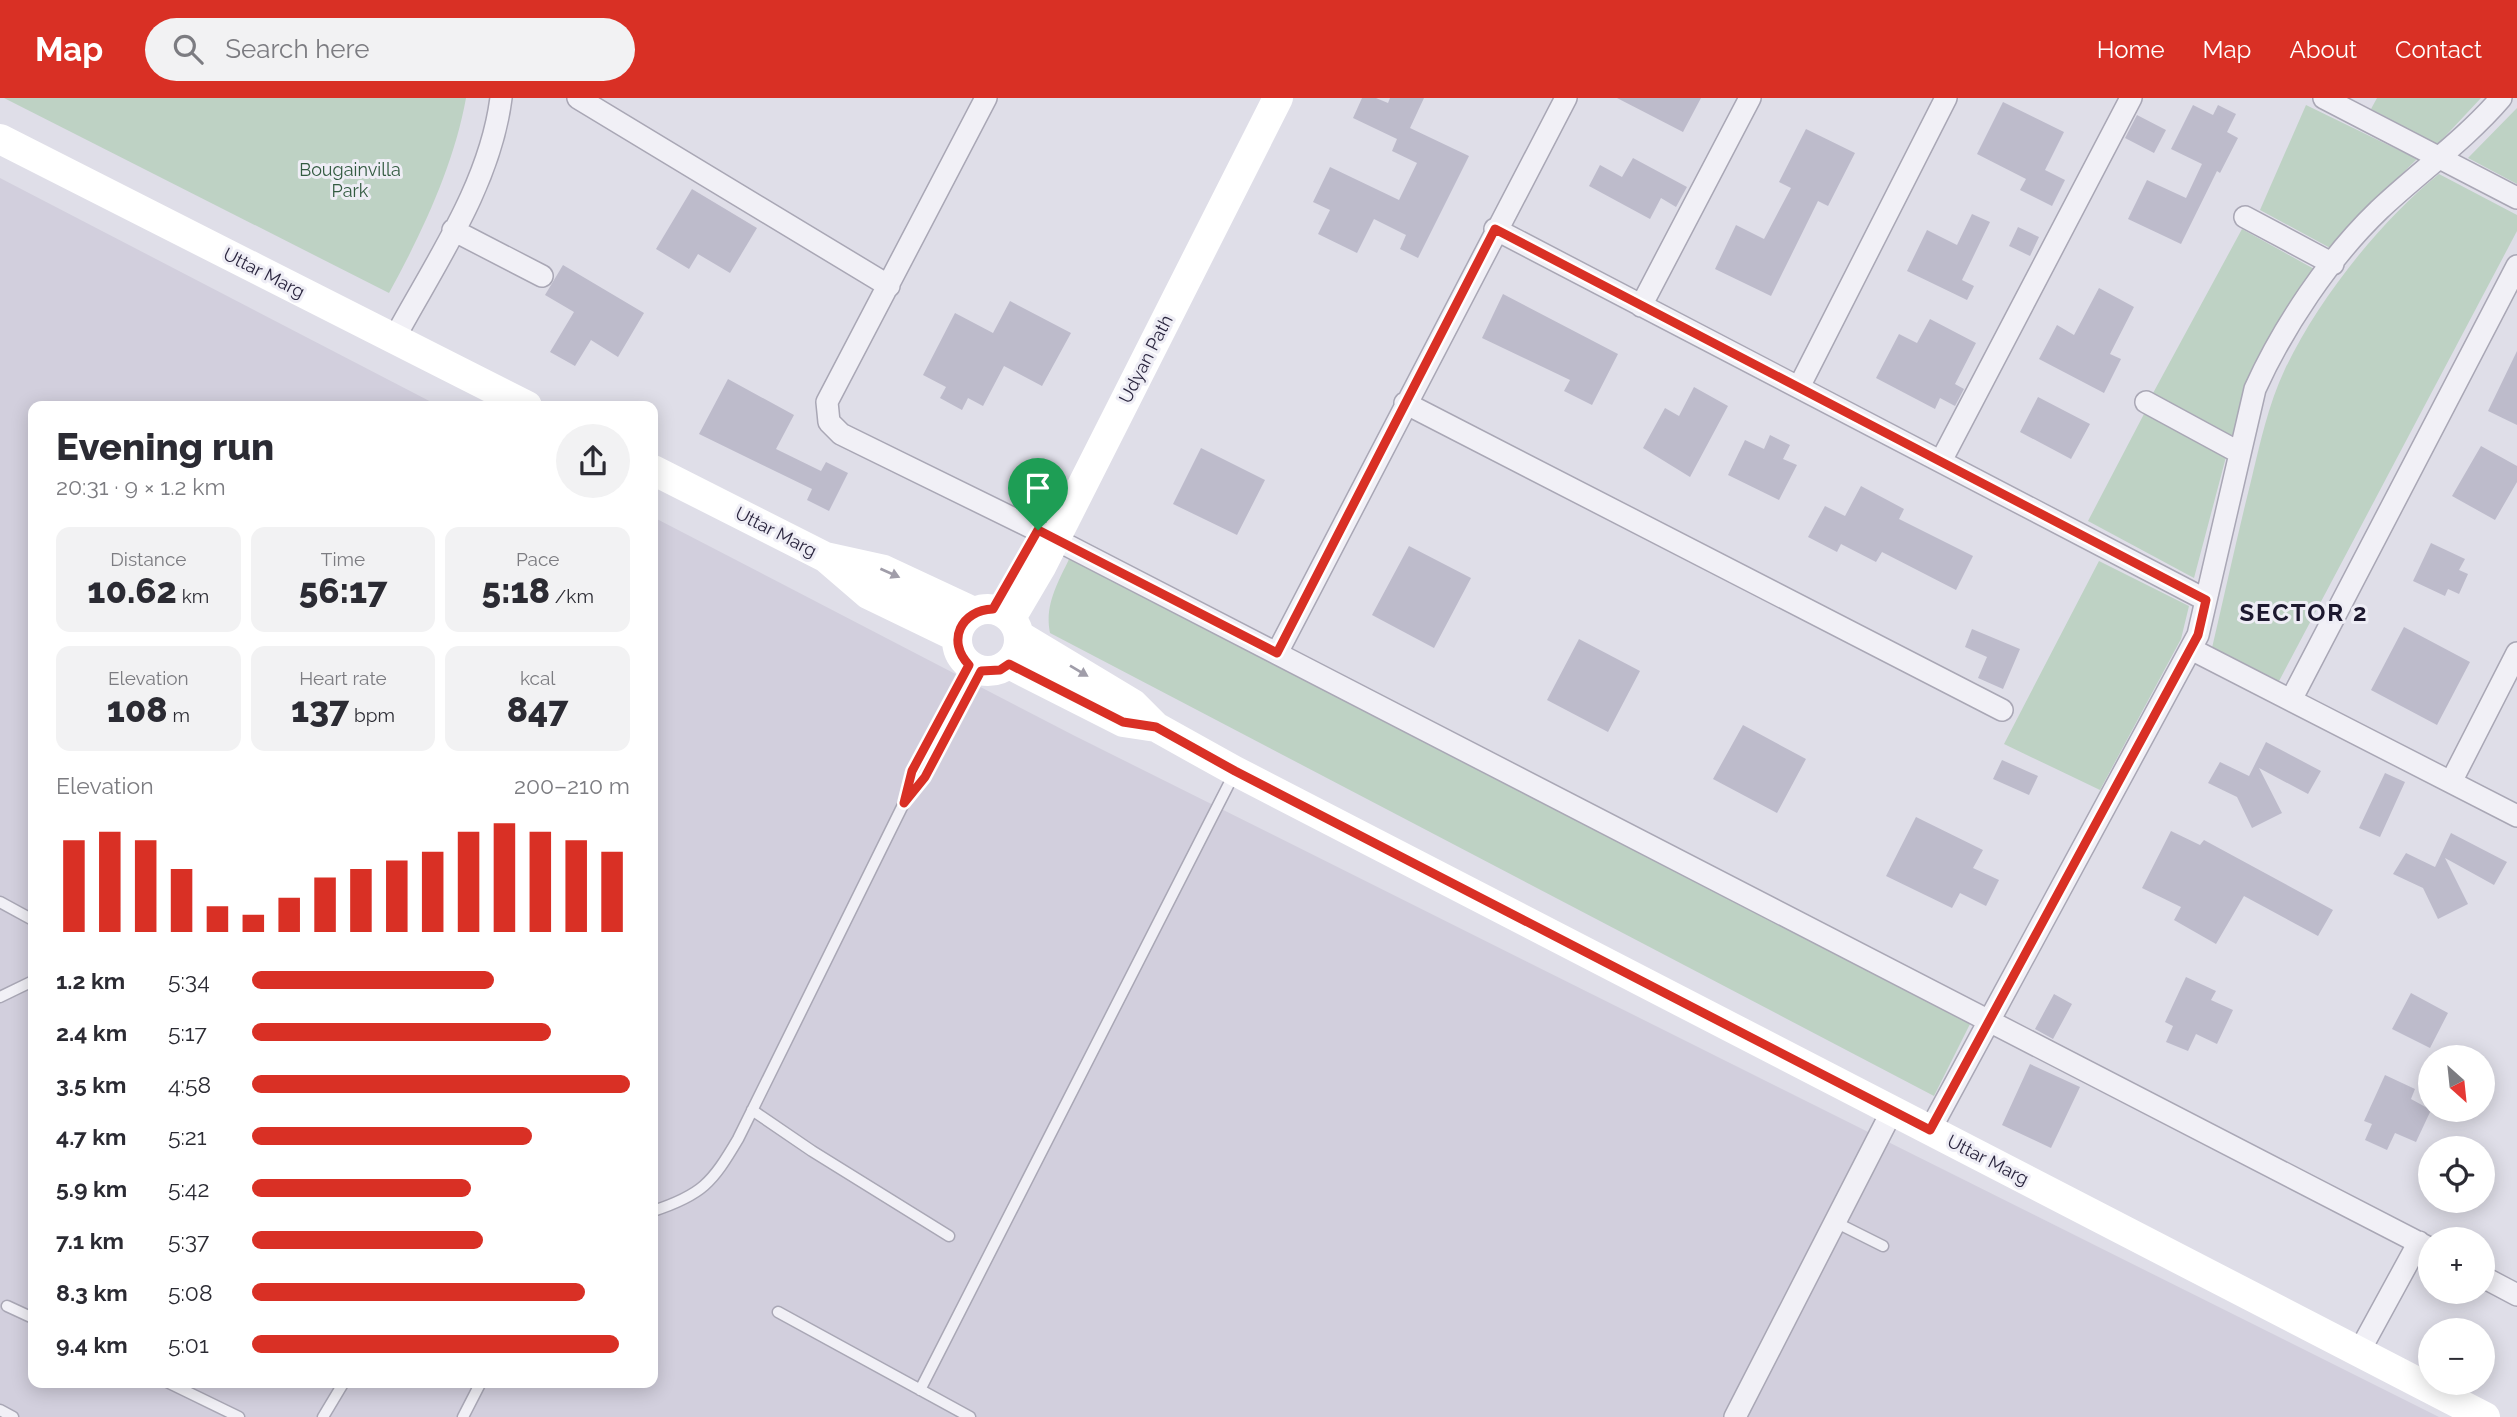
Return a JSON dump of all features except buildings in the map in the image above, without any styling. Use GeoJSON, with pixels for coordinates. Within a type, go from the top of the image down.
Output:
{"type":"FeatureCollection","features":[{"type":"Feature","properties":{"kind":"main road","name":"Udyan Path"},"geometry":{"type":"LineString","coordinates":[[1047,534],[1257,98]]}},
{"type":"Feature","properties":{"kind":"main road","name":"Udyan Path"},"geometry":{"type":"LineString","coordinates":[[1000,619],[1278,98]]}},
{"type":"Feature","properties":{"kind":"main road","name":"Uttar Marg"},"geometry":{"type":"LineString","coordinates":[[0,139],[517,401]]}},
{"type":"Feature","properties":{"kind":"main road","name":"Uttar Marg"},"geometry":{"type":"LineString","coordinates":[[658,472],[825,556],[884,570],[1000,619],[1133,704],[1156,727],[1235,771],[2485,1417]]}},
{"type":"Feature","properties":{"kind":"main road","name":"Uttar Marg"},"geometry":{"type":"LineString","coordinates":[[825,556],[869,594],[957,638]]}},
{"type":"Feature","properties":{"kind":"main road"},"geometry":{"type":"LineString","coordinates":[[1000,619],[1016,656],[986,667],[957,648],[957,638],[960,627],[1000,619]]}},
{"type":"Feature","properties":{"kind":"main road","name":"Uttar Marg"},"geometry":{"type":"LineString","coordinates":[[986,667],[1123,722],[1156,727]]}},
{"type":"Feature","properties":{"kind":"street"},"geometry":{"type":"LineString","coordinates":[[394,339],[478,182],[491,146],[501,98]]}},
{"type":"Feature","properties":{"kind":"street"},"geometry":{"type":"LineString","coordinates":[[578,98],[889,286]]}},
{"type":"Feature","properties":{"kind":"street"},"geometry":{"type":"LineString","coordinates":[[986,98],[827,402],[829,422],[841,434],[1047,534],[2418,1242]]}},
{"type":"Feature","properties":{"kind":"street"},"geometry":{"type":"LineString","coordinates":[[1277,653],[1495,229],[1566,98]]}},
{"type":"Feature","properties":{"kind":"street"},"geometry":{"type":"LineString","coordinates":[[1641,306],[1750,98]]}},
{"type":"Feature","properties":{"kind":"street"},"geometry":{"type":"LineString","coordinates":[[1799,387],[1946,98]]}},
{"type":"Feature","properties":{"kind":"street"},"geometry":{"type":"LineString","coordinates":[[1941,461],[2131,98]]}},
{"type":"Feature","properties":{"kind":"street"},"geometry":{"type":"LineString","coordinates":[[2324,98],[2517,198]]}},
{"type":"Feature","properties":{"kind":"street"},"geometry":{"type":"LineString","coordinates":[[1930,1130],[2198,635],[2255,390],[2271,354],[2316,285],[2377,212],[2501,98]]}},
{"type":"Feature","properties":{"kind":"street"},"geometry":{"type":"LineString","coordinates":[[2245,216],[2333,264]]}},
{"type":"Feature","properties":{"kind":"street"},"geometry":{"type":"LineString","coordinates":[[1495,229],[2206,600]]}},
{"type":"Feature","properties":{"kind":"street"},"geometry":{"type":"LineString","coordinates":[[453,230],[542,276]]}},
{"type":"Feature","properties":{"kind":"street"},"geometry":{"type":"LineString","coordinates":[[2291,700],[2517,266]]}},
{"type":"Feature","properties":{"kind":"street"},"geometry":{"type":"LineString","coordinates":[[2146,402],[2240,453]]}},
{"type":"Feature","properties":{"kind":"street"},"geometry":{"type":"LineString","coordinates":[[1405,403],[2002,710]]}},
{"type":"Feature","properties":{"kind":"street"},"geometry":{"type":"LineString","coordinates":[[2191,649],[2517,816]]}},
{"type":"Feature","properties":{"kind":"street"},"geometry":{"type":"LineString","coordinates":[[2451,782],[2517,653]]}},
{"type":"Feature","properties":{"kind":"street"},"geometry":{"type":"LineString","coordinates":[[1735,1417],[1892,1111]]}},
{"type":"Feature","properties":{"kind":"street"},"geometry":{"type":"LineString","coordinates":[[2359,1352],[2418,1257]]}},
{"type":"Feature","properties":{"kind":"street"},"geometry":{"type":"LineString","coordinates":[[2495,1283],[2517,1295]]}},
{"type":"Feature","properties":{"kind":"lane"},"geometry":{"type":"LineString","coordinates":[[658,1209],[687,1200],[716,1176],[752,1110],[904,803],[925,777],[986,667]]}},
{"type":"Feature","properties":{"kind":"lane"},"geometry":{"type":"LineString","coordinates":[[920,1390],[1235,771]]}},
{"type":"Feature","properties":{"kind":"lane"},"geometry":{"type":"LineString","coordinates":[[0,902],[28,917]]}},
{"type":"Feature","properties":{"kind":"lane"},"geometry":{"type":"LineString","coordinates":[[0,997],[28,983]]}},
{"type":"Feature","properties":{"kind":"lane"},"geometry":{"type":"LineString","coordinates":[[752,1110],[812,1151],[949,1236]]}},
{"type":"Feature","properties":{"kind":"lane"},"geometry":{"type":"LineString","coordinates":[[1835,1222],[1883,1246]]}},
{"type":"Feature","properties":{"kind":"lane"},"geometry":{"type":"LineString","coordinates":[[7,1306],[28,1316]]}},
{"type":"Feature","properties":{"kind":"lane"},"geometry":{"type":"LineString","coordinates":[[778,1311],[970,1417]]}},
{"type":"Feature","properties":{"kind":"lane"},"geometry":{"type":"LineString","coordinates":[[179,1388],[239,1417]]}},
{"type":"Feature","properties":{"kind":"lane"},"geometry":{"type":"LineString","coordinates":[[323,1417],[340,1388]]}},
{"type":"Feature","properties":{"kind":"lane"},"geometry":{"type":"LineString","coordinates":[[463,1417],[478,1388]]}},
{"type":"Feature","properties":{"kind":"lane"},"geometry":{"type":"LineString","coordinates":[[0,1410],[13,1417]]}},
{"type":"Feature","properties":{"kind":"shaded area"},"geometry":{"type":"Polygon","coordinates":[[[0,178],[429,401],[28,401],[28,1388],[658,1388],[658,520],[1073,735],[2439,1417],[0,1417],[0,178]]]}},
{"type":"Feature","properties":{"kind":"green space","name":"Bougainvilla Park"},"geometry":{"type":"Polygon","coordinates":[[[4,98],[466,98],[445,173],[413,247],[389,293],[4,98]]]}},
{"type":"Feature","properties":{"kind":"green space"},"geometry":{"type":"Polygon","coordinates":[[[2377,98],[2481,98],[2437,145],[2371,109],[2377,98]]]}},
{"type":"Feature","properties":{"kind":"green space"},"geometry":{"type":"Polygon","coordinates":[[[2306,105],[2417,159],[2366,209],[2332,249],[2260,210],[2306,105]]]}},
{"type":"Feature","properties":{"kind":"green space"},"geometry":{"type":"Polygon","coordinates":[[[2517,108],[2517,184],[2468,158],[2517,108]]]}},
{"type":"Feature","properties":{"kind":"green space"},"geometry":{"type":"Polygon","coordinates":[[[2439,174],[2517,215],[2517,231],[2278,683],[2212,648],[2269,411],[2285,369],[2332,290],[2394,215],[2439,174]]]}},
{"type":"Feature","properties":{"kind":"green space"},"geometry":{"type":"Polygon","coordinates":[[[2242,229],[2316,270],[2263,349],[2246,390],[2233,440],[2152,395],[2242,229]]]}},
{"type":"Feature","properties":{"kind":"green space"},"geometry":{"type":"Polygon","coordinates":[[[2144,414],[2226,457],[2194,578],[2088,521],[2144,414]]]}},
{"type":"Feature","properties":{"kind":"green space"},"geometry":{"type":"Polygon","coordinates":[[[1071,555],[1972,1020],[1934,1096],[1050,633],[1051,602],[1071,555]]]}},
{"type":"Feature","properties":{"kind":"green space"},"geometry":{"type":"Polygon","coordinates":[[[2099,561],[2189,606],[2181,639],[2100,790],[2004,744],[2099,561]]]}},
{"type":"Feature","properties":{"kind":"district","name":"SECTOR 2"},"geometry":{"type":"Point","coordinates":[2304,613]}},
{"type":"Feature","properties":{"kind":"route"},"geometry":{"type":"LineString","coordinates":[[1495,229],[2206,600],[2198,635],[1930,1130],[1235,771],[1156,727],[1140,727],[1123,722],[1009,664],[1000,670],[981,671],[925,777],[904,803],[912,771],[969,665],[957,648],[960,627],[974,612],[993,609],[1038,530],[1277,653],[1495,229]]}}]}
